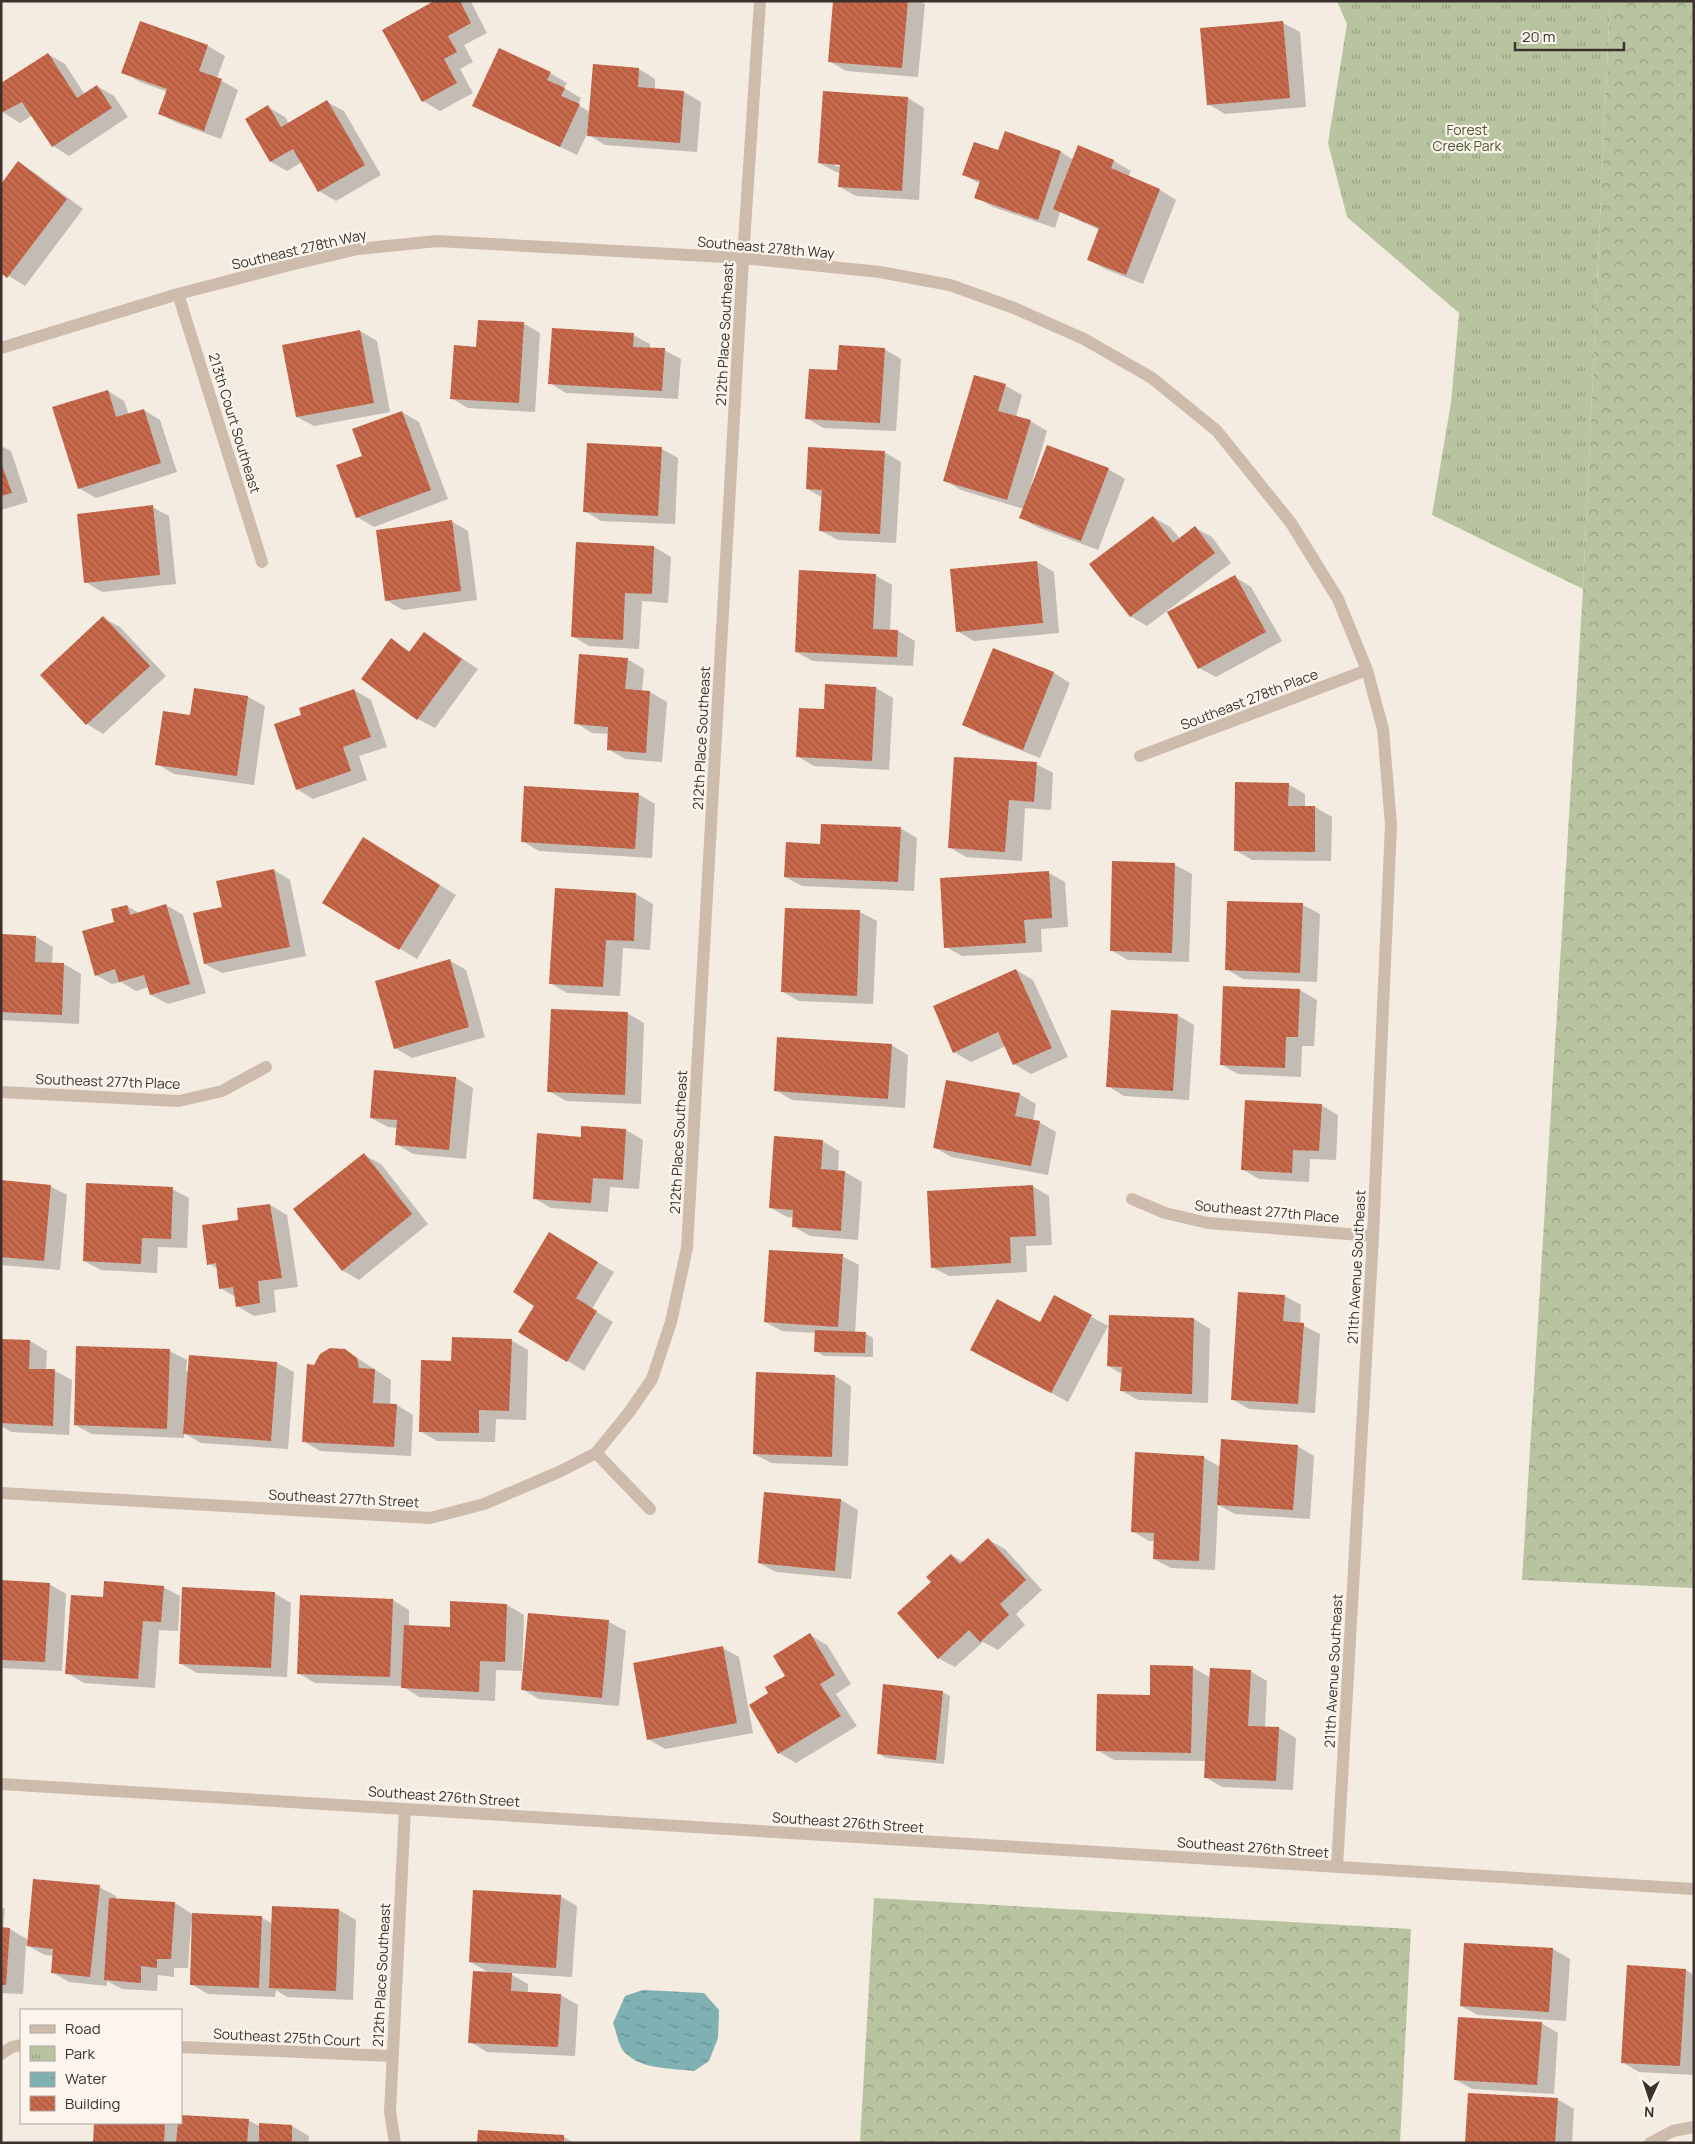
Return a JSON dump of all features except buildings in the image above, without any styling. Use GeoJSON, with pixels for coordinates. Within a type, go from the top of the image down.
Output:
{"type":"FeatureCollection","features":[{"type":"Feature","properties":{"kind":"street","name":"212th Place Southeast"},"geometry":{"type":"LineString","coordinates":[[596,1453],[630,1411],[652,1379],[671,1322],[687,1248],[743,258],[760,1]]}},
{"type":"Feature","properties":{"kind":"street","name":"Southeast 278th Way"},"geometry":{"type":"LineString","coordinates":[[1,348],[178,294],[290,264],[358,249],[437,241],[743,258],[880,272],[950,285],[1014,308],[1084,339],[1152,378],[1218,431],[1291,523],[1338,599],[1367,670]]}},
{"type":"Feature","properties":{"kind":"street","name":"213th Court Southeast"},"geometry":{"type":"LineString","coordinates":[[178,294],[262,562]]}},
{"type":"Feature","properties":{"kind":"street","name":"Southeast 278th Place"},"geometry":{"type":"LineString","coordinates":[[1140,756],[1367,670]]}},
{"type":"Feature","properties":{"kind":"street","name":"211th Avenue Southeast"},"geometry":{"type":"LineString","coordinates":[[1337,1867],[1373,1236],[1391,825],[1383,729],[1367,670]]}},
{"type":"Feature","properties":{"kind":"street","name":"Southeast 277th Place"},"geometry":{"type":"LineString","coordinates":[[1,1092],[179,1101],[222,1091],[266,1068]]}},
{"type":"Feature","properties":{"kind":"street","name":"Southeast 277th Place"},"geometry":{"type":"LineString","coordinates":[[1132,1199],[1164,1213],[1208,1223],[1373,1236]]}},
{"type":"Feature","properties":{"kind":"street","name":"Southeast 277th Street"},"geometry":{"type":"LineString","coordinates":[[1,1493],[430,1518],[484,1504],[561,1472],[596,1453]]}},
{"type":"Feature","properties":{"kind":"street"},"geometry":{"type":"LineString","coordinates":[[596,1453],[650,1509]]}},
{"type":"Feature","properties":{"kind":"street","name":"Southeast 276th Street"},"geometry":{"type":"LineString","coordinates":[[1,1784],[1694,1889]]}},
{"type":"Feature","properties":{"kind":"street","name":"212th Place Southeast"},"geometry":{"type":"LineString","coordinates":[[395,2143],[390,2112],[405,1809]]}},
{"type":"Feature","properties":{"kind":"street"},"geometry":{"type":"LineString","coordinates":[[1,2054],[12,2047],[20,2045]]}},
{"type":"Feature","properties":{"kind":"street","name":"Southeast 275th Court"},"geometry":{"type":"LineString","coordinates":[[182,2047],[392,2056]]}},
{"type":"Feature","properties":{"kind":"street"},"geometry":{"type":"LineString","coordinates":[[1650,2143],[1673,2131],[1694,2127]]}},
{"type":"Feature","properties":{"kind":"green space","name":"Forest Creek Park"},"geometry":{"type":"Polygon","coordinates":[[[1337,1],[1610,1],[1583,589],[1432,515],[1451,403],[1459,313],[1347,217],[1328,143],[1347,24],[1337,1]]]}},
{"type":"Feature","properties":{"kind":"green space"},"geometry":{"type":"Polygon","coordinates":[[[1610,1],[1694,1],[1694,1588],[1522,1580],[1583,589],[1610,1]]]}},
{"type":"Feature","properties":{"kind":"green space"},"geometry":{"type":"Polygon","coordinates":[[[874,1898],[1411,1929],[1400,2143],[860,2143],[874,1898]]]}},
{"type":"Feature","properties":{"kind":"water"},"geometry":{"type":"Polygon","coordinates":[[[643,1990],[704,1993],[719,2010],[718,2038],[709,2061],[694,2071],[655,2067],[636,2061],[628,2056],[619,2043],[613,2023],[625,1996],[643,1990]]]}}]}
